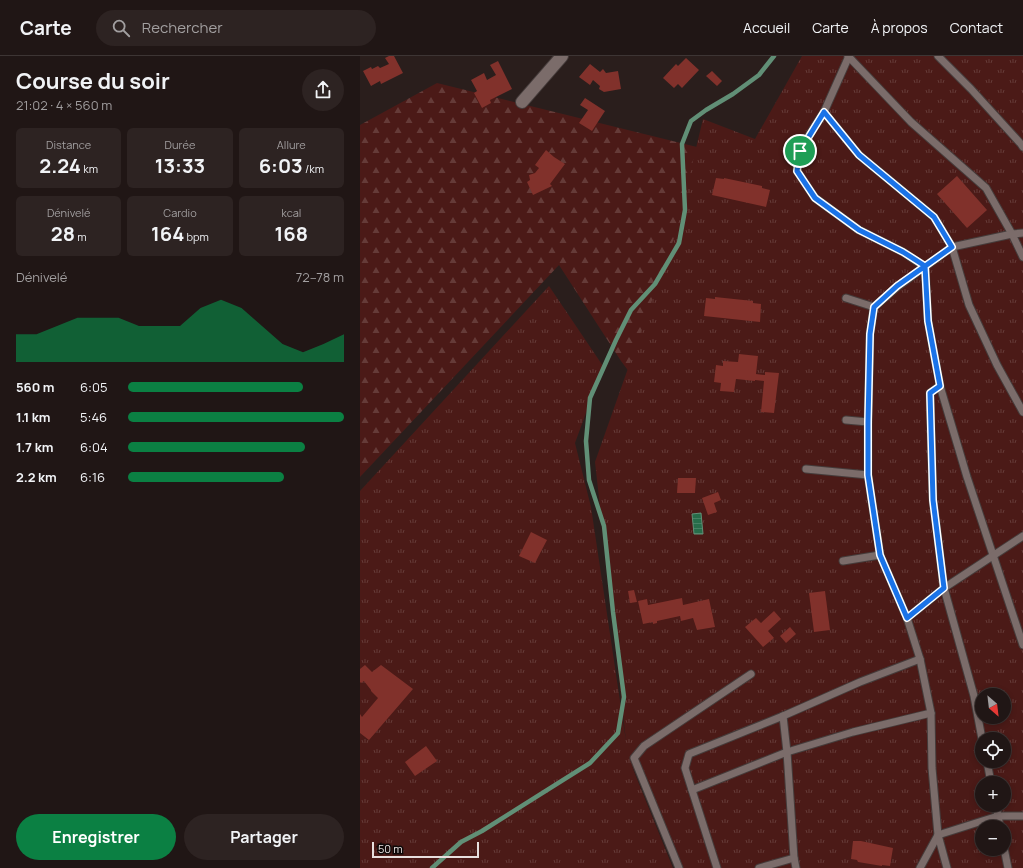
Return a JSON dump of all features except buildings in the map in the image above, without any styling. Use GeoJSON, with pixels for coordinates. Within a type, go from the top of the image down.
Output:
{"type":"FeatureCollection","features":[{"type":"Feature","properties":{"kind":"street"},"geometry":{"type":"LineString","coordinates":[[522,102],[562,56]]}},
{"type":"Feature","properties":{"kind":"lane"},"geometry":{"type":"LineString","coordinates":[[925,266],[903,252],[859,230],[815,198],[797,171],[800,151],[824,112],[848,56],[911,122],[986,188],[1023,256]]}},
{"type":"Feature","properties":{"kind":"lane"},"geometry":{"type":"LineString","coordinates":[[938,56],[971,89],[1023,147]]}},
{"type":"Feature","properties":{"kind":"lane"},"geometry":{"type":"LineString","coordinates":[[824,112],[859,155],[934,217],[952,247],[969,305],[997,365],[1023,412]]}},
{"type":"Feature","properties":{"kind":"lane"},"geometry":{"type":"LineString","coordinates":[[947,868],[938,835],[932,768],[931,713],[920,659],[907,618],[880,555],[868,475],[870,334],[874,307],[897,286],[952,247],[1023,233]]}},
{"type":"Feature","properties":{"kind":"lane"},"geometry":{"type":"LineString","coordinates":[[925,266],[928,321],[940,386],[967,477],[1023,645]]}},
{"type":"Feature","properties":{"kind":"lane"},"geometry":{"type":"LineString","coordinates":[[846,298],[874,307]]}},
{"type":"Feature","properties":{"kind":"lane"},"geometry":{"type":"LineString","coordinates":[[940,386],[930,393],[933,500],[944,588],[974,696],[981,732]]}},
{"type":"Feature","properties":{"kind":"lane"},"geometry":{"type":"LineString","coordinates":[[846,420],[868,422]]}},
{"type":"Feature","properties":{"kind":"lane"},"geometry":{"type":"LineString","coordinates":[[806,468],[868,475]]}},
{"type":"Feature","properties":{"kind":"lane"},"geometry":{"type":"LineString","coordinates":[[907,618],[944,588],[1023,536]]}},
{"type":"Feature","properties":{"kind":"lane"},"geometry":{"type":"LineString","coordinates":[[843,561],[880,555]]}},
{"type":"Feature","properties":{"kind":"lane"},"geometry":{"type":"LineString","coordinates":[[717,868],[685,768],[689,754],[783,716],[860,682],[920,659]]}},
{"type":"Feature","properties":{"kind":"lane"},"geometry":{"type":"LineString","coordinates":[[679,868],[634,758],[644,746],[751,674]]}},
{"type":"Feature","properties":{"kind":"lane"},"geometry":{"type":"LineString","coordinates":[[692,790],[787,752],[853,732],[931,713]]}},
{"type":"Feature","properties":{"kind":"lane"},"geometry":{"type":"LineString","coordinates":[[783,716],[796,868]]}},
{"type":"Feature","properties":{"kind":"lane"},"geometry":{"type":"LineString","coordinates":[[997,812],[999,820]]}},
{"type":"Feature","properties":{"kind":"lane"},"geometry":{"type":"LineString","coordinates":[[920,868],[938,835],[998,816],[1023,816]]}},
{"type":"Feature","properties":{"kind":"lane"},"geometry":{"type":"LineString","coordinates":[[1006,856],[1008,868]]}},
{"type":"Feature","properties":{"kind":"lane"},"geometry":{"type":"LineString","coordinates":[[759,868],[794,858]]}},
{"type":"Feature","properties":{"kind":"green space"},"geometry":{"type":"Polygon","coordinates":[[[802,56],[1023,56],[1023,868],[683,868],[631,764],[673,868],[360,868],[360,491],[549,286],[603,366],[575,443],[591,507],[626,741],[595,462],[675,235],[703,119],[755,139],[802,56]]]}},
{"type":"Feature","properties":{"kind":"green space"},"geometry":{"type":"Polygon","coordinates":[[[437,83],[701,148],[1003,195],[1023,868],[760,868],[722,496],[621,361],[559,265],[360,477],[360,125],[437,83]]]}},
{"type":"Feature","properties":{"kind":"shaded area"},"geometry":{"type":"Polygon","coordinates":[[[701,513],[703,534],[694,534],[692,514],[701,513]]]}},
{"type":"Feature","properties":{"kind":"waterway"},"geometry":{"type":"LineString","coordinates":[[432,868],[461,842],[482,831],[590,763],[618,733],[624,697],[604,526],[589,480],[586,441],[590,398],[631,310],[655,284],[679,243],[685,210],[682,144],[691,121],[759,75],[774,56]]}},
{"type":"Feature","properties":{"kind":"route"},"geometry":{"type":"LineString","coordinates":[[800,151],[797,171],[815,198],[859,230],[903,252],[925,266],[928,321],[940,386],[930,393],[933,500],[944,588],[907,618],[880,555],[868,475],[870,334],[874,307],[897,286],[925,266],[952,247],[934,217],[859,155],[824,112],[800,151]]}}]}
